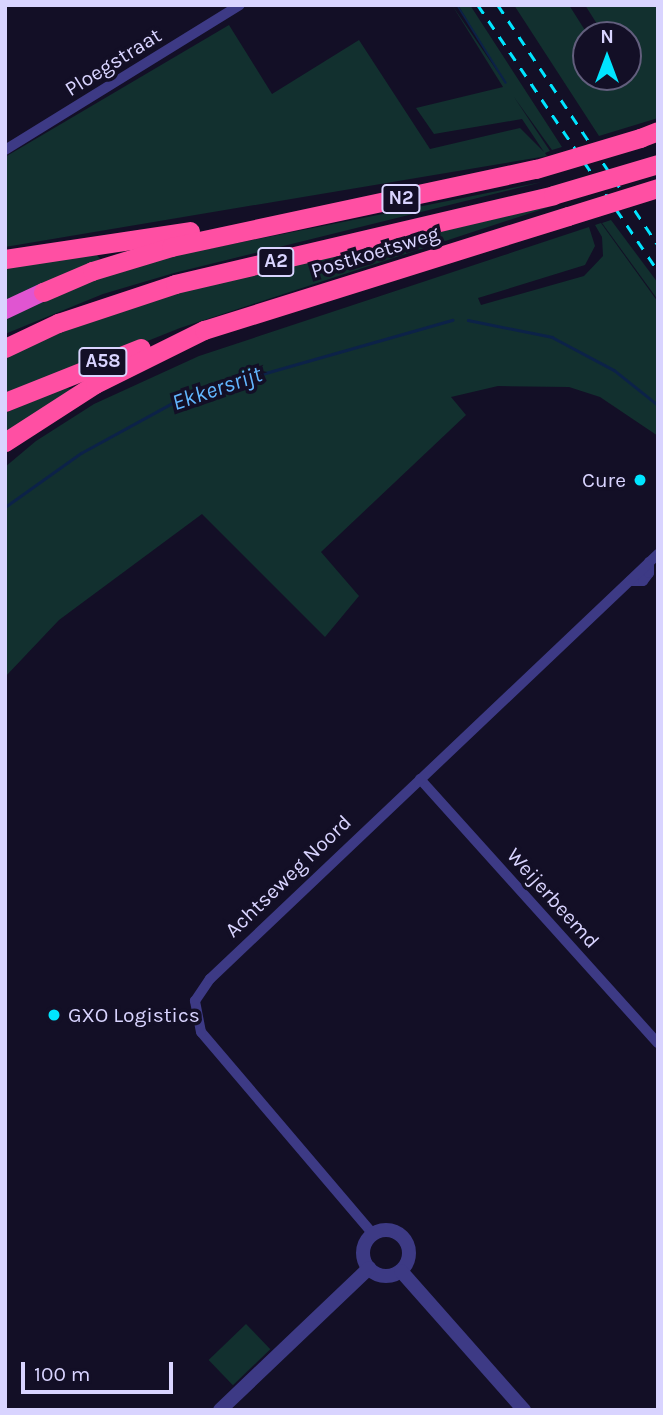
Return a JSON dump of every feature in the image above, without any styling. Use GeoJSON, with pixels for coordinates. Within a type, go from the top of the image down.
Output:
{"type":"FeatureCollection","features":[{"type":"Feature","properties":{"kind":"highway","name":"Postkoetsweg"},"geometry":{"type":"LineString","coordinates":[[5,310],[43,292],[127,260],[265,224],[457,189],[536,169],[649,134]]}},
{"type":"Feature","properties":{"kind":"highway","name":"Postkoetsweg"},"geometry":{"type":"LineString","coordinates":[[5,348],[58,323],[174,284],[553,195],[658,164]]}},
{"type":"Feature","properties":{"kind":"highway","name":"Postkoetsweg"},"geometry":{"type":"LineString","coordinates":[[5,442],[95,384],[204,330],[658,188]]}},
{"type":"Feature","properties":{"kind":"highway","name":"N2"},"geometry":{"type":"LineString","coordinates":[[5,259],[265,224]]}},
{"type":"Feature","properties":{"kind":"highway","name":"A58"},"geometry":{"type":"LineString","coordinates":[[5,402],[123,354],[204,330]]}},
{"type":"Feature","properties":{"kind":"street","name":"Ploegstraat"},"geometry":{"type":"LineString","coordinates":[[5,150],[240,5]]}},
{"type":"Feature","properties":{"kind":"street","name":"Achtseweg Noord"},"geometry":{"type":"LineString","coordinates":[[373,1234],[201,1032],[195,1001],[210,979],[658,554]]}},
{"type":"Feature","properties":{"kind":"street","name":"Weijerbeemd"},"geometry":{"type":"LineString","coordinates":[[420,779],[658,1043]]}},
{"type":"Feature","properties":{"kind":"street"},"geometry":{"type":"LineString","coordinates":[[388,1230],[402,1236],[409,1250],[401,1271],[388,1276],[369,1268],[363,1254],[373,1234],[388,1230]]}},
{"type":"Feature","properties":{"kind":"street"},"geometry":{"type":"LineString","coordinates":[[220,1410],[369,1268]]}},
{"type":"Feature","properties":{"kind":"street"},"geometry":{"type":"LineString","coordinates":[[401,1271],[524,1410]]}},
{"type":"Feature","properties":{"kind":"green space"},"geometry":{"type":"Polygon","coordinates":[[[452,5],[506,84],[458,5],[470,5],[562,147],[552,150],[514,97],[550,151],[545,153],[547,156],[5,247],[5,157],[229,25],[272,94],[359,40],[430,149],[520,128],[544,152],[522,119],[434,134],[416,108],[503,87],[452,5]]]}},
{"type":"Feature","properties":{"kind":"green space"},"geometry":{"type":"Polygon","coordinates":[[[514,5],[569,5],[579,21],[572,21],[572,91],[642,91],[642,21],[595,21],[585,5],[658,5],[658,118],[599,136],[514,5]]]}},
{"type":"Feature","properties":{"kind":"green space"},"geometry":{"type":"Polygon","coordinates":[[[542,182],[174,273],[103,294],[5,334],[5,317],[97,277],[173,256],[542,182]]]}},
{"type":"Feature","properties":{"kind":"green space"},"geometry":{"type":"Polygon","coordinates":[[[552,206],[180,328],[5,398],[5,355],[61,330],[176,292],[552,206]]]}},
{"type":"Feature","properties":{"kind":"green space"},"geometry":{"type":"Polygon","coordinates":[[[611,220],[658,283],[658,300],[602,223],[611,220]]]}},
{"type":"Feature","properties":{"kind":"green space"},"geometry":{"type":"Polygon","coordinates":[[[601,223],[658,302],[658,436],[600,397],[569,387],[498,386],[451,397],[466,415],[321,552],[359,596],[325,637],[202,514],[59,620],[5,677],[5,467],[36,441],[94,404],[199,356],[589,227],[595,246],[585,265],[478,298],[481,305],[584,276],[603,256],[602,237],[595,225],[601,223]]]}},
{"type":"Feature","properties":{"kind":"green space"},"geometry":{"type":"Polygon","coordinates":[[[97,255],[100,259],[5,302],[5,267],[97,255]]]}},
{"type":"Feature","properties":{"kind":"green space"},"geometry":{"type":"Polygon","coordinates":[[[65,388],[72,389],[5,434],[5,413],[65,388]]]}},
{"type":"Feature","properties":{"kind":"green space"},"geometry":{"type":"Polygon","coordinates":[[[246,1324],[270,1349],[233,1385],[209,1360],[246,1324]]]}},
{"type":"Feature","properties":{"kind":"water"},"geometry":{"type":"Polygon","coordinates":[[[458,5],[507,83],[505,84],[458,5]]]}},
{"type":"Feature","properties":{"kind":"waterway","name":"Ekkersrijt"},"geometry":{"type":"LineString","coordinates":[[5,507],[81,453],[185,396],[452,320]]}},
{"type":"Feature","properties":{"kind":"waterway","name":"Ekkersrijt"},"geometry":{"type":"LineString","coordinates":[[468,320],[552,337],[614,370],[658,405]]}},
{"type":"Feature","properties":{"kind":"railway"},"geometry":{"type":"LineString","coordinates":[[478,5],[658,271]]}},
{"type":"Feature","properties":{"kind":"railway"},"geometry":{"type":"LineString","coordinates":[[498,5],[658,245]]}},
{"type":"Feature","properties":{"kind":"place","name":"Cure"},"geometry":{"type":"Point","coordinates":[640,480]}},
{"type":"Feature","properties":{"kind":"place","name":"GXO Logistics"},"geometry":{"type":"Point","coordinates":[54,1015]}}]}
